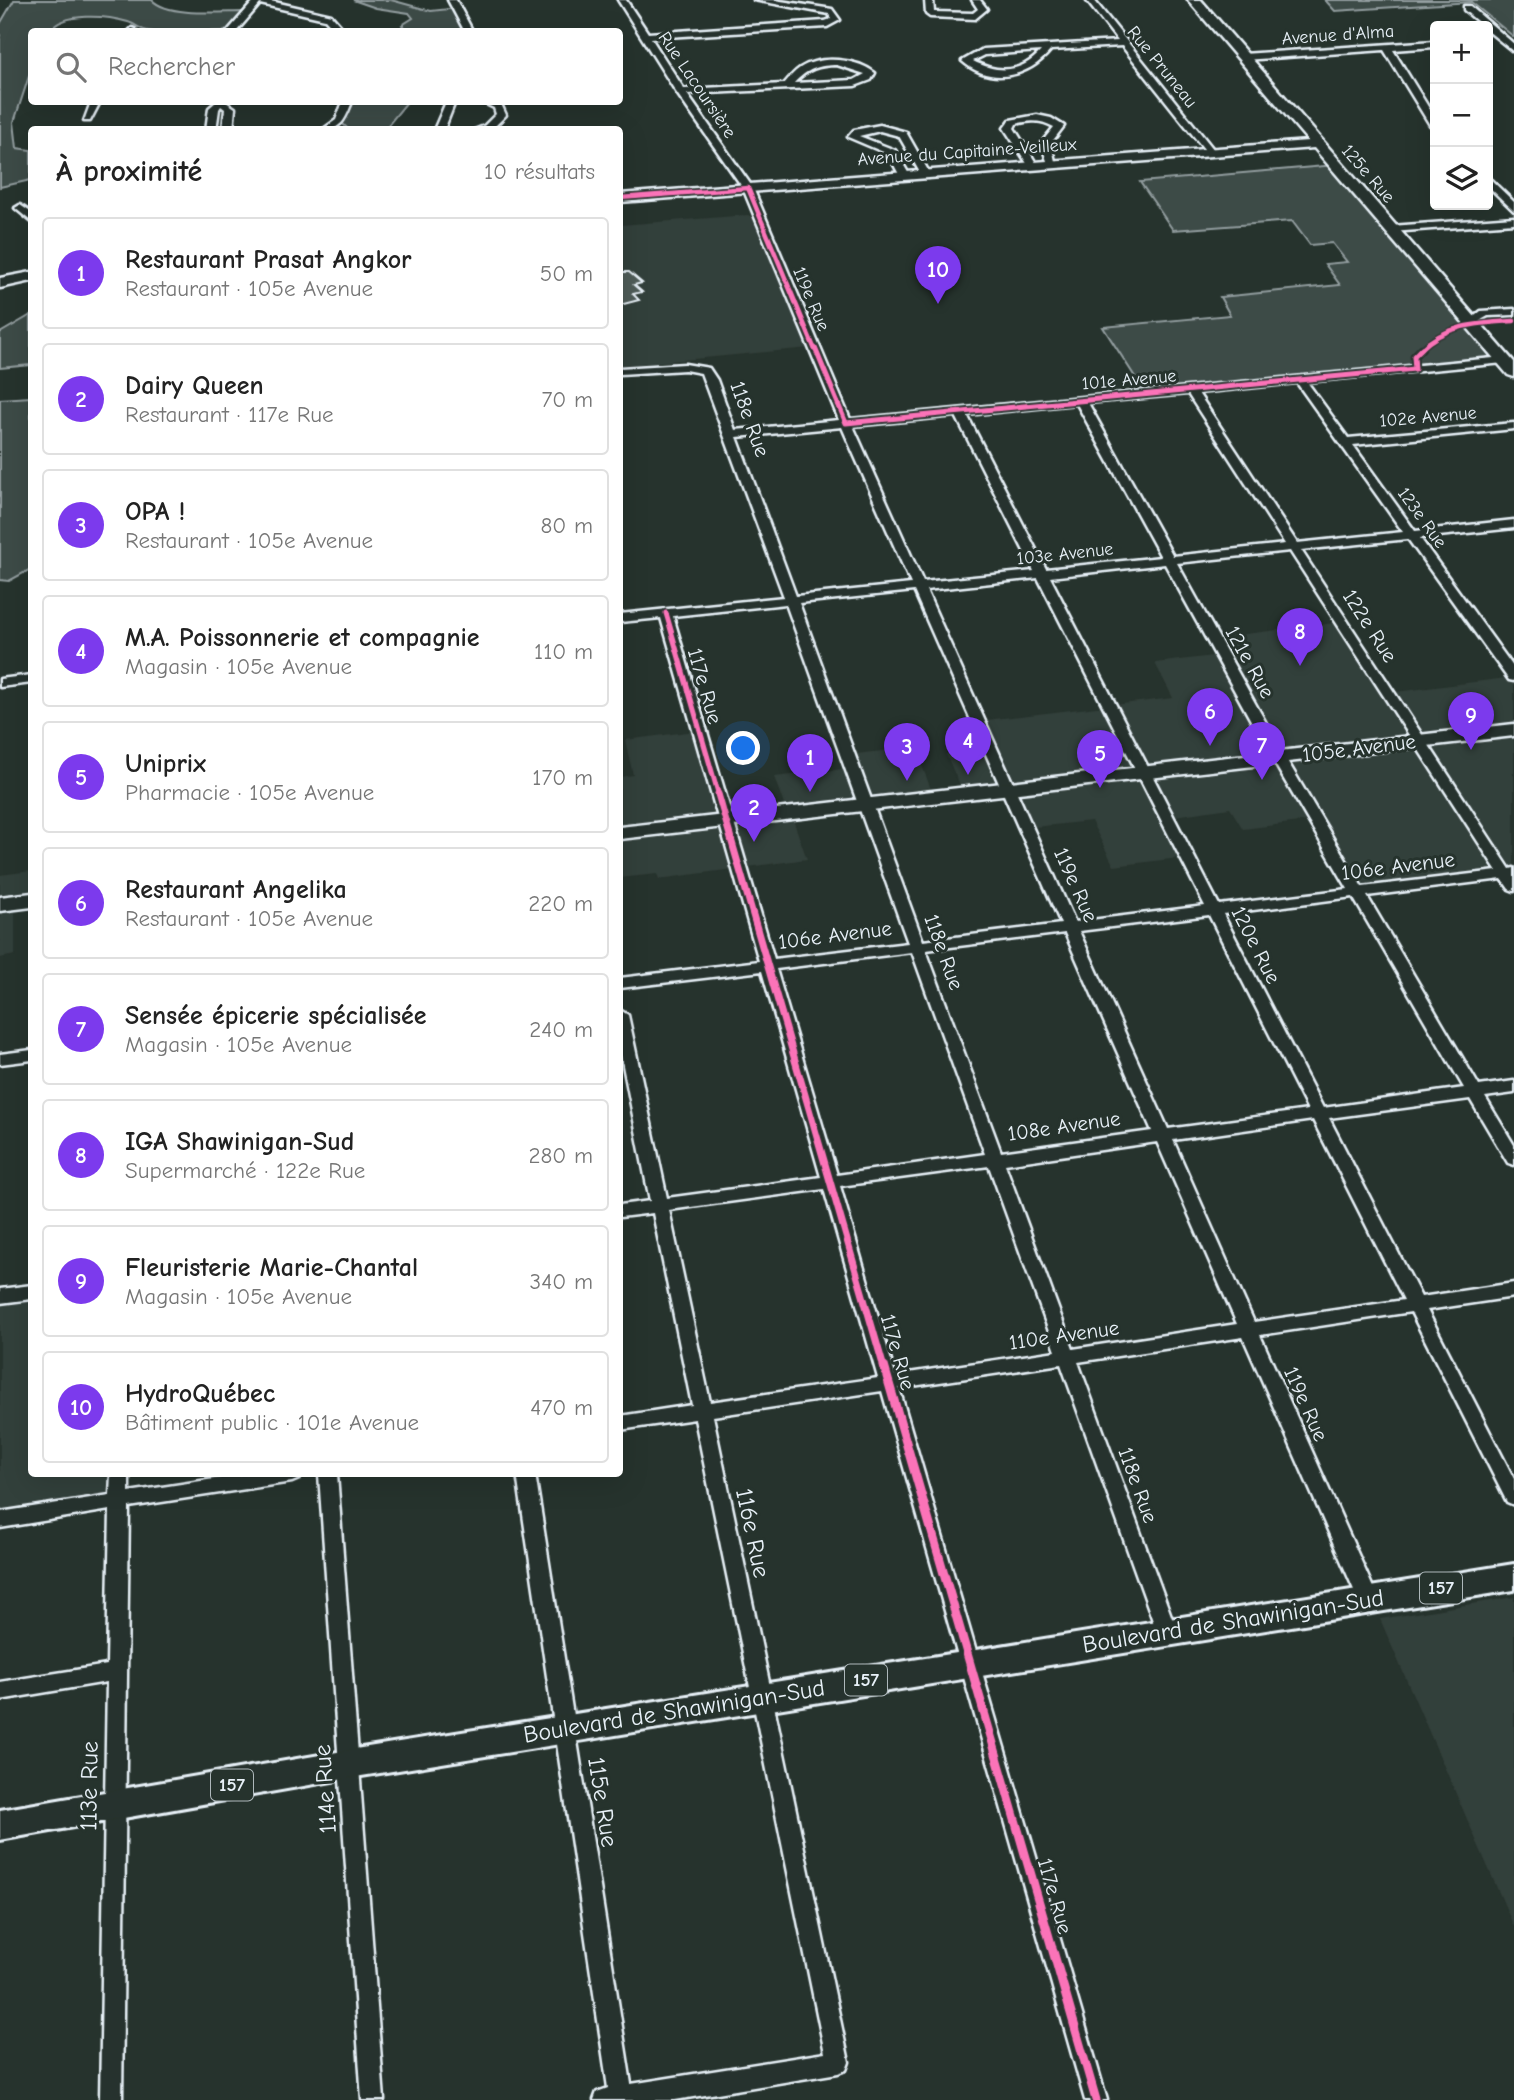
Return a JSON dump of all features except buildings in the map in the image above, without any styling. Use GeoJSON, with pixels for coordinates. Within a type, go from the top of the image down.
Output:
{"type":"FeatureCollection","features":[{"type":"Feature","properties":{"kind":"main road","name":"Boulevard de Shawinigan-Sud"},"geometry":{"type":"LineString","coordinates":[[0,1825],[349,1764],[1514,1577]]}},
{"type":"Feature","properties":{"kind":"street"},"geometry":{"type":"LineString","coordinates":[[234,28],[256,0],[328,17],[338,28]]}},
{"type":"Feature","properties":{"kind":"street"},"geometry":{"type":"LineString","coordinates":[[452,0],[468,28]]}},
{"type":"Feature","properties":{"kind":"street","name":"Rue Lacoursière"},"geometry":{"type":"LineString","coordinates":[[622,0],[681,92],[748,188]]}},
{"type":"Feature","properties":{"kind":"street"},"geometry":{"type":"LineString","coordinates":[[645,36],[827,24],[836,20],[832,12],[819,8],[758,0]]}},
{"type":"Feature","properties":{"kind":"street"},"geometry":{"type":"LineString","coordinates":[[929,0],[930,14],[975,16],[982,9],[976,0]]}},
{"type":"Feature","properties":{"kind":"street","name":"Rue Pruneau"},"geometry":{"type":"LineString","coordinates":[[1090,0],[1211,152]]}},
{"type":"Feature","properties":{"kind":"street","name":"125e Rue"},"geometry":{"type":"LineString","coordinates":[[1194,0],[1509,366]]}},
{"type":"Feature","properties":{"kind":"street"},"geometry":{"type":"LineString","coordinates":[[1467,8],[1514,49]]}},
{"type":"Feature","properties":{"kind":"street"},"geometry":{"type":"LineString","coordinates":[[1493,41],[1504,40]]}},
{"type":"Feature","properties":{"kind":"street"},"geometry":{"type":"LineString","coordinates":[[1047,50],[1031,67],[1019,71],[993,72],[979,69],[966,61],[983,52],[1047,50],[1123,43]]}},
{"type":"Feature","properties":{"kind":"street","name":"Avenue d'Alma"},"geometry":{"type":"LineString","coordinates":[[1243,57],[1430,44]]}},
{"type":"Feature","properties":{"kind":"street"},"geometry":{"type":"LineString","coordinates":[[1387,47],[1430,117]]}},
{"type":"Feature","properties":{"kind":"street"},"geometry":{"type":"LineString","coordinates":[[681,92],[855,83],[867,78],[870,73],[861,66],[823,63],[804,69],[788,85]]}},
{"type":"Feature","properties":{"kind":"street"},"geometry":{"type":"LineString","coordinates":[[86,119],[93,105]]}},
{"type":"Feature","properties":{"kind":"street"},"geometry":{"type":"LineString","coordinates":[[212,126],[214,108],[218,105]]}},
{"type":"Feature","properties":{"kind":"street"},"geometry":{"type":"LineString","coordinates":[[226,105],[230,108],[228,126]]}},
{"type":"Feature","properties":{"kind":"street"},"geometry":{"type":"LineString","coordinates":[[332,126],[340,121],[348,105]]}},
{"type":"Feature","properties":{"kind":"street"},"geometry":{"type":"LineString","coordinates":[[441,126],[449,105]]}},
{"type":"Feature","properties":{"kind":"street"},"geometry":{"type":"LineString","coordinates":[[489,126],[502,115],[495,105]]}},
{"type":"Feature","properties":{"kind":"street"},"geometry":{"type":"LineString","coordinates":[[1034,166],[1009,128],[1013,122],[1027,117],[1045,118],[1059,126],[1046,143],[1053,164]]}},
{"type":"Feature","properties":{"kind":"street"},"geometry":{"type":"LineString","coordinates":[[905,176],[892,152],[853,137],[857,132],[880,128],[903,134],[925,174]]}},
{"type":"Feature","properties":{"kind":"street","name":"Avenue du Capitaine-Veilleux"},"geometry":{"type":"LineString","coordinates":[[623,198],[1318,144]]}},
{"type":"Feature","properties":{"kind":"street"},"geometry":{"type":"LineString","coordinates":[[1493,185],[1514,208]]}},
{"type":"Feature","properties":{"kind":"street","name":"119e Rue"},"geometry":{"type":"LineString","coordinates":[[748,188],[846,423],[1368,1599]]}},
{"type":"Feature","properties":{"kind":"street"},"geometry":{"type":"LineString","coordinates":[[20,208],[28,215]]}},
{"type":"Feature","properties":{"kind":"street"},"geometry":{"type":"LineString","coordinates":[[1391,229],[1514,220]]}},
{"type":"Feature","properties":{"kind":"street"},"geometry":{"type":"LineString","coordinates":[[0,283],[28,277]]}},
{"type":"Feature","properties":{"kind":"street"},"geometry":{"type":"LineString","coordinates":[[1471,323],[1485,313],[1514,312]]}},
{"type":"Feature","properties":{"kind":"street"},"geometry":{"type":"LineString","coordinates":[[1471,323],[1514,321]]}},
{"type":"Feature","properties":{"kind":"street","name":"101e Avenue"},"geometry":{"type":"LineString","coordinates":[[731,434],[1300,380],[1509,366]]}},
{"type":"Feature","properties":{"kind":"street","name":"118e Rue"},"geometry":{"type":"LineString","coordinates":[[623,371],[685,367],[705,370],[711,380],[1167,1632]]}},
{"type":"Feature","properties":{"kind":"street","name":"123e Rue"},"geometry":{"type":"LineString","coordinates":[[1300,380],[1514,677]]}},
{"type":"Feature","properties":{"kind":"street","name":"122e Rue"},"geometry":{"type":"LineString","coordinates":[[1191,390],[1511,877]]}},
{"type":"Feature","properties":{"kind":"street","name":"121e Rue"},"geometry":{"type":"LineString","coordinates":[[1081,401],[1278,757],[1514,1159]]}},
{"type":"Feature","properties":{"kind":"street","name":"120e Rue"},"geometry":{"type":"LineString","coordinates":[[960,412],[1514,1497]]}},
{"type":"Feature","properties":{"kind":"street","name":"102e Avenue"},"geometry":{"type":"LineString","coordinates":[[1346,442],[1514,426]]}},
{"type":"Feature","properties":{"kind":"street","name":"103e Avenue"},"geometry":{"type":"LineString","coordinates":[[623,618],[1514,524]]}},
{"type":"Feature","properties":{"kind":"street","name":"117e Rue"},"geometry":{"type":"LineString","coordinates":[[666,613],[1096,2100]]}},
{"type":"Feature","properties":{"kind":"street"},"geometry":{"type":"LineString","coordinates":[[0,683],[28,680]]}},
{"type":"Feature","properties":{"kind":"street","name":"105e Avenue"},"geometry":{"type":"LineString","coordinates":[[623,833],[1514,730]]}},
{"type":"Feature","properties":{"kind":"street","name":"106e Avenue"},"geometry":{"type":"LineString","coordinates":[[623,983],[1358,892],[1511,877]]}},
{"type":"Feature","properties":{"kind":"street"},"geometry":{"type":"LineString","coordinates":[[0,904],[28,900]]}},
{"type":"Feature","properties":{"kind":"street","name":"116e Rue"},"geometry":{"type":"LineString","coordinates":[[613,2099],[838,2062],[623,1030]]}},
{"type":"Feature","properties":{"kind":"street"},"geometry":{"type":"LineString","coordinates":[[0,1059],[28,1056]]}},
{"type":"Feature","properties":{"kind":"street","name":"108e Avenue"},"geometry":{"type":"LineString","coordinates":[[623,1211],[1514,1087]]}},
{"type":"Feature","properties":{"kind":"street","name":"110e Avenue"},"geometry":{"type":"LineString","coordinates":[[623,1423],[1514,1290]]}},
{"type":"Feature","properties":{"kind":"street"},"geometry":{"type":"LineString","coordinates":[[0,1296],[28,1292]]}},
{"type":"Feature","properties":{"kind":"street","name":"113e Rue"},"geometry":{"type":"LineString","coordinates":[[111,2100],[120,1477]]}},
{"type":"Feature","properties":{"kind":"street"},"geometry":{"type":"LineString","coordinates":[[0,1520],[274,1477]]}},
{"type":"Feature","properties":{"kind":"street","name":"114e Rue"},"geometry":{"type":"LineString","coordinates":[[328,1477],[373,2100]]}},
{"type":"Feature","properties":{"kind":"street","name":"115e Rue"},"geometry":{"type":"LineString","coordinates":[[526,1477],[565,1729],[613,2099]]}},
{"type":"Feature","properties":{"kind":"street"},"geometry":{"type":"LineString","coordinates":[[0,1690],[117,1672]]}},
{"type":"Feature","properties":{"kind":"shaded area"},"geometry":{"type":"Polygon","coordinates":[[[14,0],[152,0],[170,9],[182,11],[243,12],[233,28],[141,28],[119,20],[86,17],[65,20],[53,28],[28,28],[28,79],[14,122],[17,148],[28,150],[28,181],[0,187],[0,24],[14,0]]]}},
{"type":"Feature","properties":{"kind":"shaded area"},"geometry":{"type":"Polygon","coordinates":[[[353,0],[391,0],[431,11],[458,8],[468,28],[404,28],[402,25],[413,18],[409,13],[376,8],[353,0]]]}},
{"type":"Feature","properties":{"kind":"shaded area"},"geometry":{"type":"Polygon","coordinates":[[[1325,0],[1514,0],[1514,37],[1471,2],[1335,11],[1325,0]]]}},
{"type":"Feature","properties":{"kind":"shaded area"},"geometry":{"type":"Polygon","coordinates":[[[346,105],[405,105],[387,126],[345,126],[340,121],[346,105]]]}},
{"type":"Feature","properties":{"kind":"shaded area"},"geometry":{"type":"Polygon","coordinates":[[[1336,165],[1504,360],[1146,394],[1103,327],[1230,315],[1220,297],[1340,285],[1325,264],[1347,262],[1332,243],[1310,245],[1292,221],[1173,230],[1140,182],[1336,165]]]}},
{"type":"Feature","properties":{"kind":"shaded area"},"geometry":{"type":"Polygon","coordinates":[[[748,215],[762,222],[809,348],[623,366],[623,225],[748,215]]]}},
{"type":"Feature","properties":{"kind":"shaded area"},"geometry":{"type":"Polygon","coordinates":[[[28,317],[28,365],[0,368],[0,333],[28,317]]]}},
{"type":"Feature","properties":{"kind":"shaded area"},"geometry":{"type":"Polygon","coordinates":[[[28,397],[28,571],[9,581],[0,580],[0,399],[28,397]]]}},
{"type":"Feature","properties":{"kind":"shaded area"},"geometry":{"type":"Polygon","coordinates":[[[1343,622],[1388,693],[1514,677],[1514,873],[1358,892],[1315,820],[1243,829],[1230,808],[1167,817],[1187,857],[1114,866],[1091,821],[1025,828],[1007,788],[791,814],[807,859],[659,879],[657,874],[623,878],[623,777],[633,775],[625,740],[703,730],[726,820],[787,813],[774,777],[852,768],[848,755],[915,747],[932,792],[961,788],[946,754],[990,749],[978,721],[1173,698],[1155,663],[1221,655],[1212,638],[1343,622]]]}},
{"type":"Feature","properties":{"kind":"shaded area"},"geometry":{"type":"Polygon","coordinates":[[[28,871],[28,900],[15,902],[15,955],[0,958],[0,875],[28,871]]]}},
{"type":"Feature","properties":{"kind":"shaded area"},"geometry":{"type":"Polygon","coordinates":[[[28,1292],[28,1477],[120,1477],[120,1502],[0,1520],[0,1296],[28,1292]]]}},
{"type":"Feature","properties":{"kind":"shaded area"},"geometry":{"type":"Polygon","coordinates":[[[1514,1597],[1514,1927],[1380,1619],[1514,1597]]]}},
{"type":"Feature","properties":{"kind":"cycle path"},"geometry":{"type":"LineString","coordinates":[[623,198],[748,188],[846,423],[1415,369],[1414,356],[1436,336],[1459,326],[1514,321]]}},
{"type":"Feature","properties":{"kind":"cycle path"},"geometry":{"type":"LineString","coordinates":[[666,613],[1096,2100]]}},
{"type":"Feature","properties":{"kind":"place","name":"HydroQuébec"},"geometry":{"type":"Point","coordinates":[938,304]}},
{"type":"Feature","properties":{"kind":"place","name":"IGA Shawinigan-Sud"},"geometry":{"type":"Point","coordinates":[1300,666]}},
{"type":"Feature","properties":{"kind":"place","name":"Restaurant Angelika"},"geometry":{"type":"Point","coordinates":[1210,746]}},
{"type":"Feature","properties":{"kind":"place","name":"Fleuristerie Marie-Chantal"},"geometry":{"type":"Point","coordinates":[1471,750]}},
{"type":"Feature","properties":{"kind":"place","name":"M.A. Poissonnerie et compagnie"},"geometry":{"type":"Point","coordinates":[968,775]}},
{"type":"Feature","properties":{"kind":"place","name":"Sensée épicerie spécialisée"},"geometry":{"type":"Point","coordinates":[1262,780]}},
{"type":"Feature","properties":{"kind":"place","name":"OPA !"},"geometry":{"type":"Point","coordinates":[907,781]}},
{"type":"Feature","properties":{"kind":"place","name":"Uniprix"},"geometry":{"type":"Point","coordinates":[1100,788]}},
{"type":"Feature","properties":{"kind":"place","name":"Restaurant Prasat Angkor"},"geometry":{"type":"Point","coordinates":[810,792]}},
{"type":"Feature","properties":{"kind":"place","name":"Dairy Queen"},"geometry":{"type":"Point","coordinates":[754,842]}}]}
